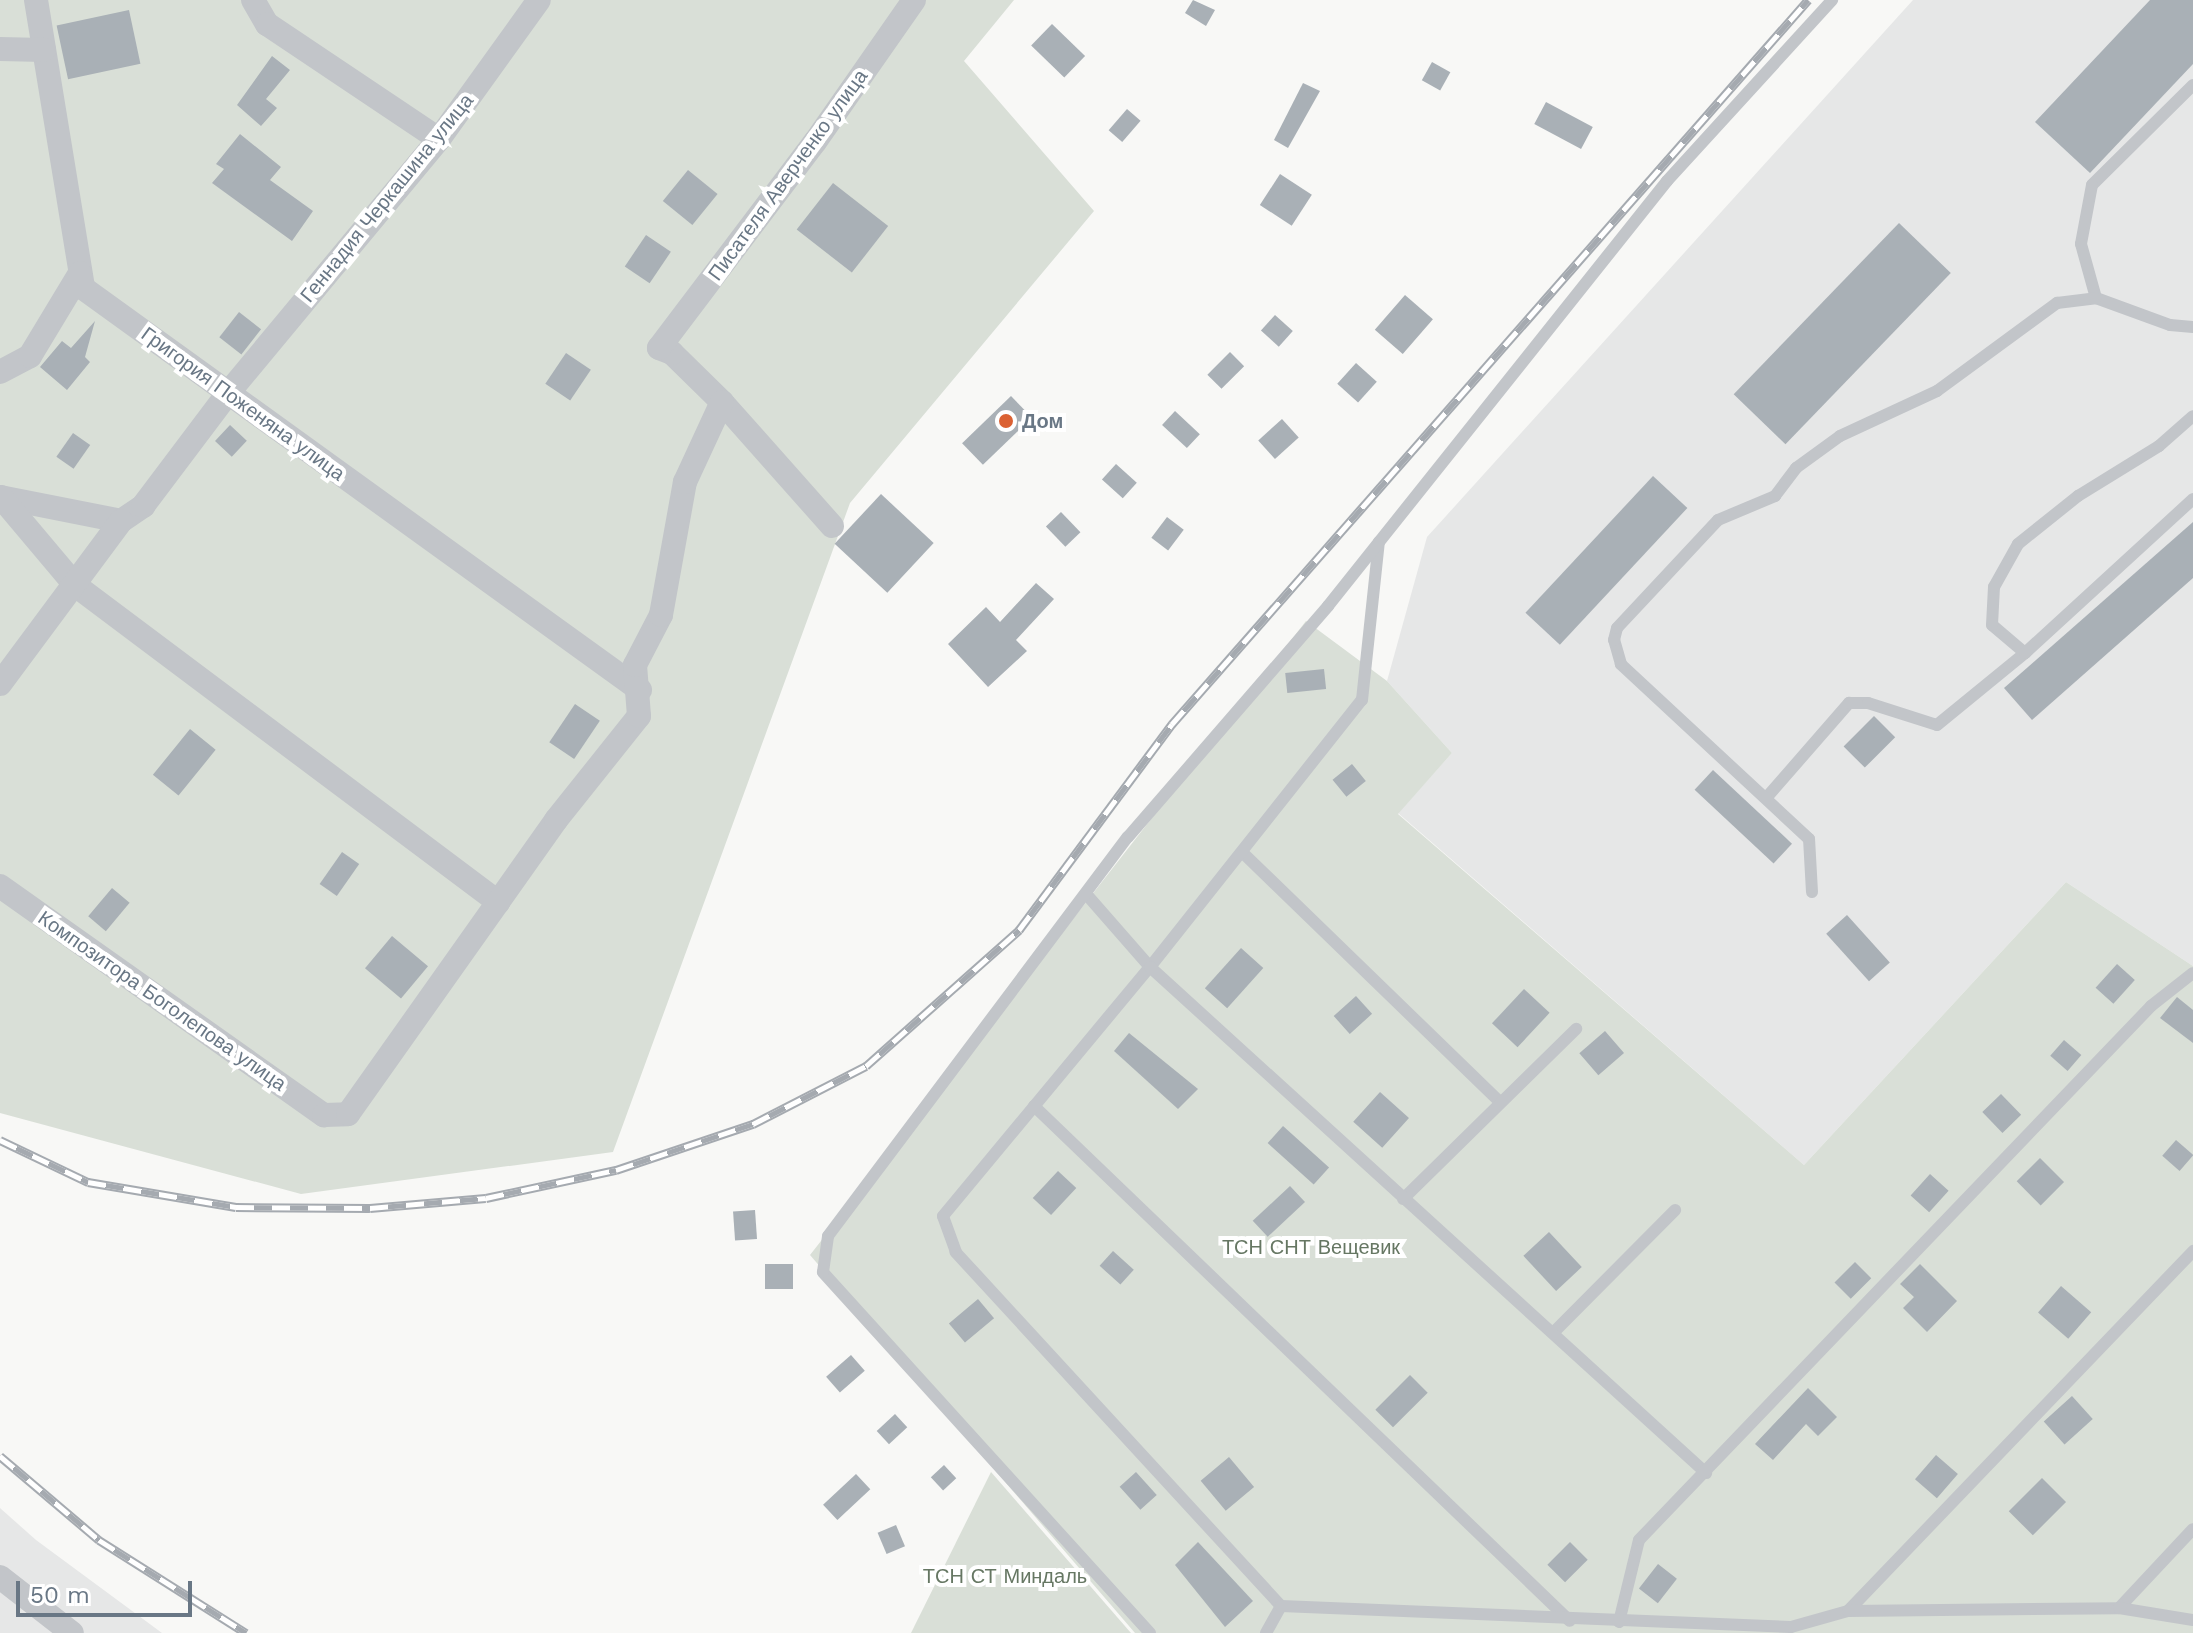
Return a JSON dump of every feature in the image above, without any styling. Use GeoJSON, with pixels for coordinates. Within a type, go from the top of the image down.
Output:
{"type":"FeatureCollection","features":[{"type":"Feature","properties":{"kind":"street","name":"Григория Поженяна улица"},"geometry":{"type":"LineString","coordinates":[[36,0],[83,288],[640,690]]}},
{"type":"Feature","properties":{"kind":"street"},"geometry":{"type":"LineString","coordinates":[[253,0],[267,24],[439,139]]}},
{"type":"Feature","properties":{"kind":"street","name":"Геннадия Черкашина улица"},"geometry":{"type":"LineString","coordinates":[[0,684],[121,521],[143,506],[229,392],[439,139],[539,0]]}},
{"type":"Feature","properties":{"kind":"street","name":"Писателя Аверченко улица"},"geometry":{"type":"LineString","coordinates":[[722,402],[672,353],[659,348],[815,142],[914,0]]}},
{"type":"Feature","properties":{"kind":"street"},"geometry":{"type":"LineString","coordinates":[[0,49],[44,50]]}},
{"type":"Feature","properties":{"kind":"street"},"geometry":{"type":"LineString","coordinates":[[0,372],[30,356],[80,273]]}},
{"type":"Feature","properties":{"kind":"street"},"geometry":{"type":"LineString","coordinates":[[1,497],[75,585],[498,902],[639,716],[640,690],[635,665],[661,615],[685,482],[722,402],[832,526]]}},
{"type":"Feature","properties":{"kind":"street"},"geometry":{"type":"LineString","coordinates":[[1,497],[121,521]]}},
{"type":"Feature","properties":{"kind":"street","name":"Композитора Боголепова улица"},"geometry":{"type":"LineString","coordinates":[[0,886],[324,1115],[348,1114],[498,902]]}},
{"type":"Feature","properties":{"kind":"street"},"geometry":{"type":"LineString","coordinates":[[0,1577],[72,1633]]}},
{"type":"Feature","properties":{"kind":"lane"},"geometry":{"type":"LineString","coordinates":[[1150,1633],[823,1272],[828,1236],[1128,837],[1379,542],[1667,181],[1832,0]]}},
{"type":"Feature","properties":{"kind":"lane"},"geometry":{"type":"LineString","coordinates":[[2096,298],[2081,244],[2092,185],[2193,85]]}},
{"type":"Feature","properties":{"kind":"lane"},"geometry":{"type":"LineString","coordinates":[[1812,892],[1809,839],[1621,664],[1615,653],[1617,628],[1718,520],[1775,496],[1796,468],[1840,436],[1937,391],[2057,303],[2096,298],[2170,325],[2193,327]]}},
{"type":"Feature","properties":{"kind":"lane"},"geometry":{"type":"LineString","coordinates":[[2025,653],[1992,625],[1994,587],[2018,544],[2078,496],[2159,446],[2193,416]]}},
{"type":"Feature","properties":{"kind":"lane"},"geometry":{"type":"LineString","coordinates":[[1767,797],[1849,703],[1868,703],[1937,725],[2025,653],[2193,499]]}},
{"type":"Feature","properties":{"kind":"lane"},"geometry":{"type":"LineString","coordinates":[[1379,542],[1362,700],[1243,853],[943,1216],[956,1252],[1281,1606],[1570,1621],[1791,1627],[1848,1611],[2119,1608],[2193,1620]]}},
{"type":"Feature","properties":{"kind":"lane"},"geometry":{"type":"LineString","coordinates":[[1243,853],[1499,1101]]}},
{"type":"Feature","properties":{"kind":"lane"},"geometry":{"type":"LineString","coordinates":[[1087,895],[1150,967],[1706,1473]]}},
{"type":"Feature","properties":{"kind":"lane"},"geometry":{"type":"LineString","coordinates":[[1619,1622],[1639,1540],[2151,1006],[2193,973]]}},
{"type":"Feature","properties":{"kind":"lane"},"geometry":{"type":"LineString","coordinates":[[1403,1199],[1499,1101],[1576,1029]]}},
{"type":"Feature","properties":{"kind":"lane"},"geometry":{"type":"LineString","coordinates":[[1034,1106],[1570,1621]]}},
{"type":"Feature","properties":{"kind":"lane"},"geometry":{"type":"LineString","coordinates":[[1554,1332],[1675,1210]]}},
{"type":"Feature","properties":{"kind":"lane"},"geometry":{"type":"LineString","coordinates":[[1848,1611],[2193,1251]]}},
{"type":"Feature","properties":{"kind":"lane"},"geometry":{"type":"LineString","coordinates":[[2119,1608],[2193,1529]]}},
{"type":"Feature","properties":{"kind":"lane"},"geometry":{"type":"LineString","coordinates":[[1266,1633],[1281,1606]]}},
{"type":"Feature","properties":{"kind":"shaded area"},"geometry":{"type":"Polygon","coordinates":[[[1913,0],[2193,0],[2193,966],[2066,882],[1804,1165],[1398,813],[1452,753],[1387,681],[1427,537],[1913,0]]]}},
{"type":"Feature","properties":{"kind":"shaded area"},"geometry":{"type":"Polygon","coordinates":[[[0,1508],[36,1540],[162,1633],[0,1633],[0,1508]]]}},
{"type":"Feature","properties":{"kind":"green space"},"geometry":{"type":"Polygon","coordinates":[[[0,0],[1014,0],[964,61],[1094,211],[850,503],[613,1152],[301,1194],[0,1113],[0,0]]]}},
{"type":"Feature","properties":{"kind":"green space","name":"ТСН СНТ Вещевик"},"geometry":{"type":"Polygon","coordinates":[[[1306,621],[1387,681],[1452,753],[1398,814],[1804,1165],[2066,882],[2193,966],[2193,1633],[1135,1633],[810,1255],[1306,621]]]}},
{"type":"Feature","properties":{"kind":"green space","name":"ТСН СТ Миндаль"},"geometry":{"type":"Polygon","coordinates":[[[991,1472],[1131,1633],[911,1633],[991,1472]]]}},
{"type":"Feature","properties":{"kind":"building"},"geometry":{"type":"Polygon","coordinates":[[[1193,0],[1215,10],[1206,26],[1185,13],[1193,0]]]}},
{"type":"Feature","properties":{"kind":"building"},"geometry":{"type":"Polygon","coordinates":[[[2150,0],[2193,0],[2193,64],[2090,173],[2035,122],[2150,0]]]}},
{"type":"Feature","properties":{"kind":"building"},"geometry":{"type":"Polygon","coordinates":[[[129,10],[140,64],[68,79],[57,25],[129,10]]]}},
{"type":"Feature","properties":{"kind":"building"},"geometry":{"type":"Polygon","coordinates":[[[1052,24],[1085,56],[1064,78],[1031,46],[1052,24]]]}},
{"type":"Feature","properties":{"kind":"building"},"geometry":{"type":"Polygon","coordinates":[[[272,56],[290,70],[266,99],[277,108],[261,126],[237,105],[272,56]]]}},
{"type":"Feature","properties":{"kind":"building"},"geometry":{"type":"Polygon","coordinates":[[[1432,62],[1450,72],[1440,91],[1422,80],[1432,62]]]}},
{"type":"Feature","properties":{"kind":"building"},"geometry":{"type":"Polygon","coordinates":[[[1303,83],[1320,91],[1288,148],[1274,140],[1303,83]]]}},
{"type":"Feature","properties":{"kind":"building"},"geometry":{"type":"Polygon","coordinates":[[[1546,102],[1593,127],[1581,149],[1534,124],[1546,102]]]}},
{"type":"Feature","properties":{"kind":"building"},"geometry":{"type":"Polygon","coordinates":[[[1127,109],[1141,121],[1122,142],[1109,130],[1127,109]]]}},
{"type":"Feature","properties":{"kind":"building"},"geometry":{"type":"Polygon","coordinates":[[[240,134],[281,167],[270,180],[313,211],[292,241],[212,183],[224,169],[216,164],[240,134]]]}},
{"type":"Feature","properties":{"kind":"building"},"geometry":{"type":"Polygon","coordinates":[[[688,170],[718,194],[692,225],[663,201],[688,170]]]}},
{"type":"Feature","properties":{"kind":"building"},"geometry":{"type":"Polygon","coordinates":[[[1280,174],[1312,195],[1292,226],[1260,205],[1280,174]]]}},
{"type":"Feature","properties":{"kind":"building"},"geometry":{"type":"Polygon","coordinates":[[[833,183],[888,226],[852,273],[797,229],[833,183]]]}},
{"type":"Feature","properties":{"kind":"building"},"geometry":{"type":"Polygon","coordinates":[[[1899,223],[1951,273],[1785,444],[1734,394],[1899,223]]]}},
{"type":"Feature","properties":{"kind":"building"},"geometry":{"type":"Polygon","coordinates":[[[646,235],[671,252],[650,283],[625,267],[646,235]]]}},
{"type":"Feature","properties":{"kind":"building"},"geometry":{"type":"Polygon","coordinates":[[[1405,295],[1433,319],[1403,354],[1375,330],[1405,295]]]}},
{"type":"Feature","properties":{"kind":"building"},"geometry":{"type":"Polygon","coordinates":[[[239,312],[261,329],[241,354],[219,337],[239,312]]]}},
{"type":"Feature","properties":{"kind":"building"},"geometry":{"type":"Polygon","coordinates":[[[1275,315],[1293,331],[1279,347],[1261,331],[1275,315]]]}},
{"type":"Feature","properties":{"kind":"building"},"geometry":{"type":"Polygon","coordinates":[[[95,321],[85,357],[90,362],[67,390],[40,367],[62,341],[71,348],[95,321]]]}},
{"type":"Feature","properties":{"kind":"building"},"geometry":{"type":"Polygon","coordinates":[[[1230,352],[1244,366],[1222,389],[1207,375],[1230,352]]]}},
{"type":"Feature","properties":{"kind":"building"},"geometry":{"type":"Polygon","coordinates":[[[566,353],[591,370],[570,400],[545,384],[566,353]]]}},
{"type":"Feature","properties":{"kind":"building"},"geometry":{"type":"Polygon","coordinates":[[[1356,363],[1377,382],[1358,403],[1337,384],[1356,363]]]}},
{"type":"Feature","properties":{"kind":"building"},"geometry":{"type":"Polygon","coordinates":[[[1011,396],[1032,418],[983,465],[962,443],[1011,396]]]}},
{"type":"Feature","properties":{"kind":"building"},"geometry":{"type":"Polygon","coordinates":[[[1175,411],[1200,434],[1187,448],[1162,425],[1175,411]]]}},
{"type":"Feature","properties":{"kind":"building"},"geometry":{"type":"Polygon","coordinates":[[[1282,419],[1299,438],[1275,459],[1258,440],[1282,419]]]}},
{"type":"Feature","properties":{"kind":"building"},"geometry":{"type":"Polygon","coordinates":[[[230,425],[247,441],[232,457],[215,441],[230,425]]]}},
{"type":"Feature","properties":{"kind":"building"},"geometry":{"type":"Polygon","coordinates":[[[73,433],[90,445],[74,469],[56,457],[73,433]]]}},
{"type":"Feature","properties":{"kind":"building"},"geometry":{"type":"Polygon","coordinates":[[[1116,464],[1137,483],[1123,498],[1102,480],[1116,464]]]}},
{"type":"Feature","properties":{"kind":"building"},"geometry":{"type":"Polygon","coordinates":[[[1653,476],[1687,508],[1560,645],[1525,613],[1653,476]]]}},
{"type":"Feature","properties":{"kind":"building"},"geometry":{"type":"Polygon","coordinates":[[[881,494],[934,543],[887,593],[835,544],[881,494]]]}},
{"type":"Feature","properties":{"kind":"building"},"geometry":{"type":"Polygon","coordinates":[[[1061,512],[1080,532],[1065,547],[1046,527],[1061,512]]]}},
{"type":"Feature","properties":{"kind":"building"},"geometry":{"type":"Polygon","coordinates":[[[1167,517],[1184,530],[1168,550],[1151,538],[1167,517]]]}},
{"type":"Feature","properties":{"kind":"building"},"geometry":{"type":"Polygon","coordinates":[[[2193,522],[2193,578],[2032,720],[2004,688],[2193,522]]]}},
{"type":"Feature","properties":{"kind":"building"},"geometry":{"type":"Polygon","coordinates":[[[1036,583],[1054,599],[1016,640],[1027,651],[988,687],[948,644],[986,607],[1000,622],[1036,583]]]}},
{"type":"Feature","properties":{"kind":"building"},"geometry":{"type":"Polygon","coordinates":[[[1324,669],[1326,689],[1287,693],[1285,673],[1324,669]]]}},
{"type":"Feature","properties":{"kind":"building"},"geometry":{"type":"Polygon","coordinates":[[[575,704],[600,721],[574,759],[549,742],[575,704]]]}},
{"type":"Feature","properties":{"kind":"building"},"geometry":{"type":"Polygon","coordinates":[[[1874,716],[1895,737],[1865,768],[1844,746],[1874,716]]]}},
{"type":"Feature","properties":{"kind":"building"},"geometry":{"type":"Polygon","coordinates":[[[190,729],[216,750],[179,796],[153,775],[190,729]]]}},
{"type":"Feature","properties":{"kind":"building"},"geometry":{"type":"Polygon","coordinates":[[[1352,764],[1366,781],[1346,797],[1333,780],[1352,764]]]}},
{"type":"Feature","properties":{"kind":"building"},"geometry":{"type":"Polygon","coordinates":[[[1713,770],[1792,844],[1774,863],[1695,790],[1713,770]]]}},
{"type":"Feature","properties":{"kind":"building"},"geometry":{"type":"Polygon","coordinates":[[[342,852],[359,864],[337,896],[320,884],[342,852]]]}},
{"type":"Feature","properties":{"kind":"building"},"geometry":{"type":"Polygon","coordinates":[[[112,888],[130,903],[106,931],[88,916],[112,888]]]}},
{"type":"Feature","properties":{"kind":"building"},"geometry":{"type":"Polygon","coordinates":[[[1847,915],[1890,963],[1869,981],[1826,934],[1847,915]]]}},
{"type":"Feature","properties":{"kind":"building"},"geometry":{"type":"Polygon","coordinates":[[[392,936],[428,966],[401,998],[365,968],[392,936]]]}},
{"type":"Feature","properties":{"kind":"building"},"geometry":{"type":"Polygon","coordinates":[[[1241,948],[1263,968],[1227,1008],[1205,988],[1241,948]]]}},
{"type":"Feature","properties":{"kind":"building"},"geometry":{"type":"Polygon","coordinates":[[[2117,964],[2135,980],[2113,1004],[2096,988],[2117,964]]]}},
{"type":"Feature","properties":{"kind":"building"},"geometry":{"type":"Polygon","coordinates":[[[1524,989],[1550,1013],[1518,1047],[1492,1023],[1524,989]]]}},
{"type":"Feature","properties":{"kind":"building"},"geometry":{"type":"Polygon","coordinates":[[[1356,996],[1372,1014],[1350,1034],[1334,1016],[1356,996]]]}},
{"type":"Feature","properties":{"kind":"building"},"geometry":{"type":"Polygon","coordinates":[[[2177,997],[2193,1010],[2193,1043],[2160,1018],[2177,997]]]}},
{"type":"Feature","properties":{"kind":"building"},"geometry":{"type":"Polygon","coordinates":[[[1605,1031],[1624,1053],[1598,1075],[1579,1053],[1605,1031]]]}},
{"type":"Feature","properties":{"kind":"building"},"geometry":{"type":"Polygon","coordinates":[[[1129,1033],[1198,1089],[1178,1109],[1114,1051],[1129,1033]]]}},
{"type":"Feature","properties":{"kind":"building"},"geometry":{"type":"Polygon","coordinates":[[[2064,1040],[2081,1055],[2068,1071],[2050,1056],[2064,1040]]]}},
{"type":"Feature","properties":{"kind":"building"},"geometry":{"type":"Polygon","coordinates":[[[1380,1092],[1409,1118],[1382,1148],[1353,1122],[1380,1092]]]}},
{"type":"Feature","properties":{"kind":"building"},"geometry":{"type":"Polygon","coordinates":[[[2001,1094],[2021,1115],[2002,1133],[1982,1112],[2001,1094]]]}},
{"type":"Feature","properties":{"kind":"building"},"geometry":{"type":"Polygon","coordinates":[[[1283,1126],[1329,1167],[1314,1185],[1268,1143],[1283,1126]]]}},
{"type":"Feature","properties":{"kind":"building"},"geometry":{"type":"Polygon","coordinates":[[[2176,1140],[2193,1155],[2180,1171],[2162,1156],[2176,1140]]]}},
{"type":"Feature","properties":{"kind":"building"},"geometry":{"type":"Polygon","coordinates":[[[2040,1158],[2064,1182],[2041,1205],[2017,1181],[2040,1158]]]}},
{"type":"Feature","properties":{"kind":"building"},"geometry":{"type":"Polygon","coordinates":[[[1058,1171],[1076,1188],[1051,1215],[1033,1198],[1058,1171]]]}},
{"type":"Feature","properties":{"kind":"building"},"geometry":{"type":"Polygon","coordinates":[[[1930,1174],[1949,1191],[1929,1212],[1911,1196],[1930,1174]]]}},
{"type":"Feature","properties":{"kind":"building"},"geometry":{"type":"Polygon","coordinates":[[[1290,1186],[1305,1202],[1268,1237],[1253,1221],[1290,1186]]]}},
{"type":"Feature","properties":{"kind":"building"},"geometry":{"type":"Polygon","coordinates":[[[755,1210],[757,1239],[735,1240],[733,1212],[755,1210]]]}},
{"type":"Feature","properties":{"kind":"building"},"geometry":{"type":"Polygon","coordinates":[[[1549,1232],[1582,1267],[1556,1291],[1523,1256],[1549,1232]]]}},
{"type":"Feature","properties":{"kind":"building"},"geometry":{"type":"Polygon","coordinates":[[[1113,1251],[1134,1270],[1120,1285],[1100,1266],[1113,1251]]]}},
{"type":"Feature","properties":{"kind":"building"},"geometry":{"type":"Polygon","coordinates":[[[1855,1262],[1871,1278],[1851,1299],[1834,1283],[1855,1262]]]}},
{"type":"Feature","properties":{"kind":"building"},"geometry":{"type":"Polygon","coordinates":[[[765,1264],[793,1264],[793,1289],[765,1289],[765,1264]]]}},
{"type":"Feature","properties":{"kind":"building"},"geometry":{"type":"Polygon","coordinates":[[[1920,1264],[1957,1301],[1927,1332],[1903,1308],[1914,1297],[1900,1284],[1920,1264]]]}},
{"type":"Feature","properties":{"kind":"building"},"geometry":{"type":"Polygon","coordinates":[[[2061,1286],[2091,1312],[2068,1339],[2038,1312],[2061,1286]]]}},
{"type":"Feature","properties":{"kind":"building"},"geometry":{"type":"Polygon","coordinates":[[[978,1299],[994,1318],[965,1343],[949,1323],[978,1299]]]}},
{"type":"Feature","properties":{"kind":"building"},"geometry":{"type":"Polygon","coordinates":[[[851,1355],[865,1371],[840,1392],[826,1377],[851,1355]]]}},
{"type":"Feature","properties":{"kind":"building"},"geometry":{"type":"Polygon","coordinates":[[[1410,1375],[1428,1393],[1393,1427],[1375,1410],[1410,1375]]]}},
{"type":"Feature","properties":{"kind":"building"},"geometry":{"type":"Polygon","coordinates":[[[1808,1388],[1837,1417],[1818,1436],[1806,1424],[1773,1460],[1755,1444],[1808,1388]]]}},
{"type":"Feature","properties":{"kind":"building"},"geometry":{"type":"Polygon","coordinates":[[[2072,1396],[2093,1419],[2065,1444],[2044,1421],[2072,1396]]]}},
{"type":"Feature","properties":{"kind":"building"},"geometry":{"type":"Polygon","coordinates":[[[895,1414],[907,1427],[889,1444],[877,1431],[895,1414]]]}},
{"type":"Feature","properties":{"kind":"building"},"geometry":{"type":"Polygon","coordinates":[[[1936,1455],[1958,1474],[1937,1498],[1915,1479],[1936,1455]]]}},
{"type":"Feature","properties":{"kind":"building"},"geometry":{"type":"Polygon","coordinates":[[[1229,1457],[1254,1487],[1226,1511],[1201,1481],[1229,1457]]]}},
{"type":"Feature","properties":{"kind":"building"},"geometry":{"type":"Polygon","coordinates":[[[944,1465],[956,1478],[943,1490],[931,1477],[944,1465]]]}},
{"type":"Feature","properties":{"kind":"building"},"geometry":{"type":"Polygon","coordinates":[[[1136,1472],[1157,1495],[1140,1510],[1120,1487],[1136,1472]]]}},
{"type":"Feature","properties":{"kind":"building"},"geometry":{"type":"Polygon","coordinates":[[[856,1474],[870,1489],[837,1520],[823,1505],[856,1474]]]}},
{"type":"Feature","properties":{"kind":"building"},"geometry":{"type":"Polygon","coordinates":[[[2042,1478],[2066,1502],[2033,1535],[2009,1511],[2042,1478]]]}},
{"type":"Feature","properties":{"kind":"building"},"geometry":{"type":"Polygon","coordinates":[[[896,1525],[905,1546],[887,1554],[878,1533],[896,1525]]]}},
{"type":"Feature","properties":{"kind":"building"},"geometry":{"type":"Polygon","coordinates":[[[1198,1542],[1253,1601],[1225,1627],[1175,1565],[1198,1542]]]}},
{"type":"Feature","properties":{"kind":"building"},"geometry":{"type":"Polygon","coordinates":[[[1570,1542],[1588,1560],[1565,1582],[1547,1565],[1570,1542]]]}},
{"type":"Feature","properties":{"kind":"building"},"geometry":{"type":"Polygon","coordinates":[[[1658,1564],[1677,1579],[1658,1603],[1639,1588],[1658,1564]]]}},
{"type":"Feature","properties":{"kind":"railway"},"geometry":{"type":"LineString","coordinates":[[0,1140],[88,1182],[236,1207],[370,1208],[486,1198],[616,1170],[753,1124],[866,1066],[1019,930],[1172,724],[1808,0]]}},
{"type":"Feature","properties":{"kind":"railway"},"geometry":{"type":"LineString","coordinates":[[0,1456],[99,1540],[246,1633]]}},
{"type":"Feature","properties":{"kind":"place","name":"Дом"},"geometry":{"type":"Point","coordinates":[1006,421]}}]}
